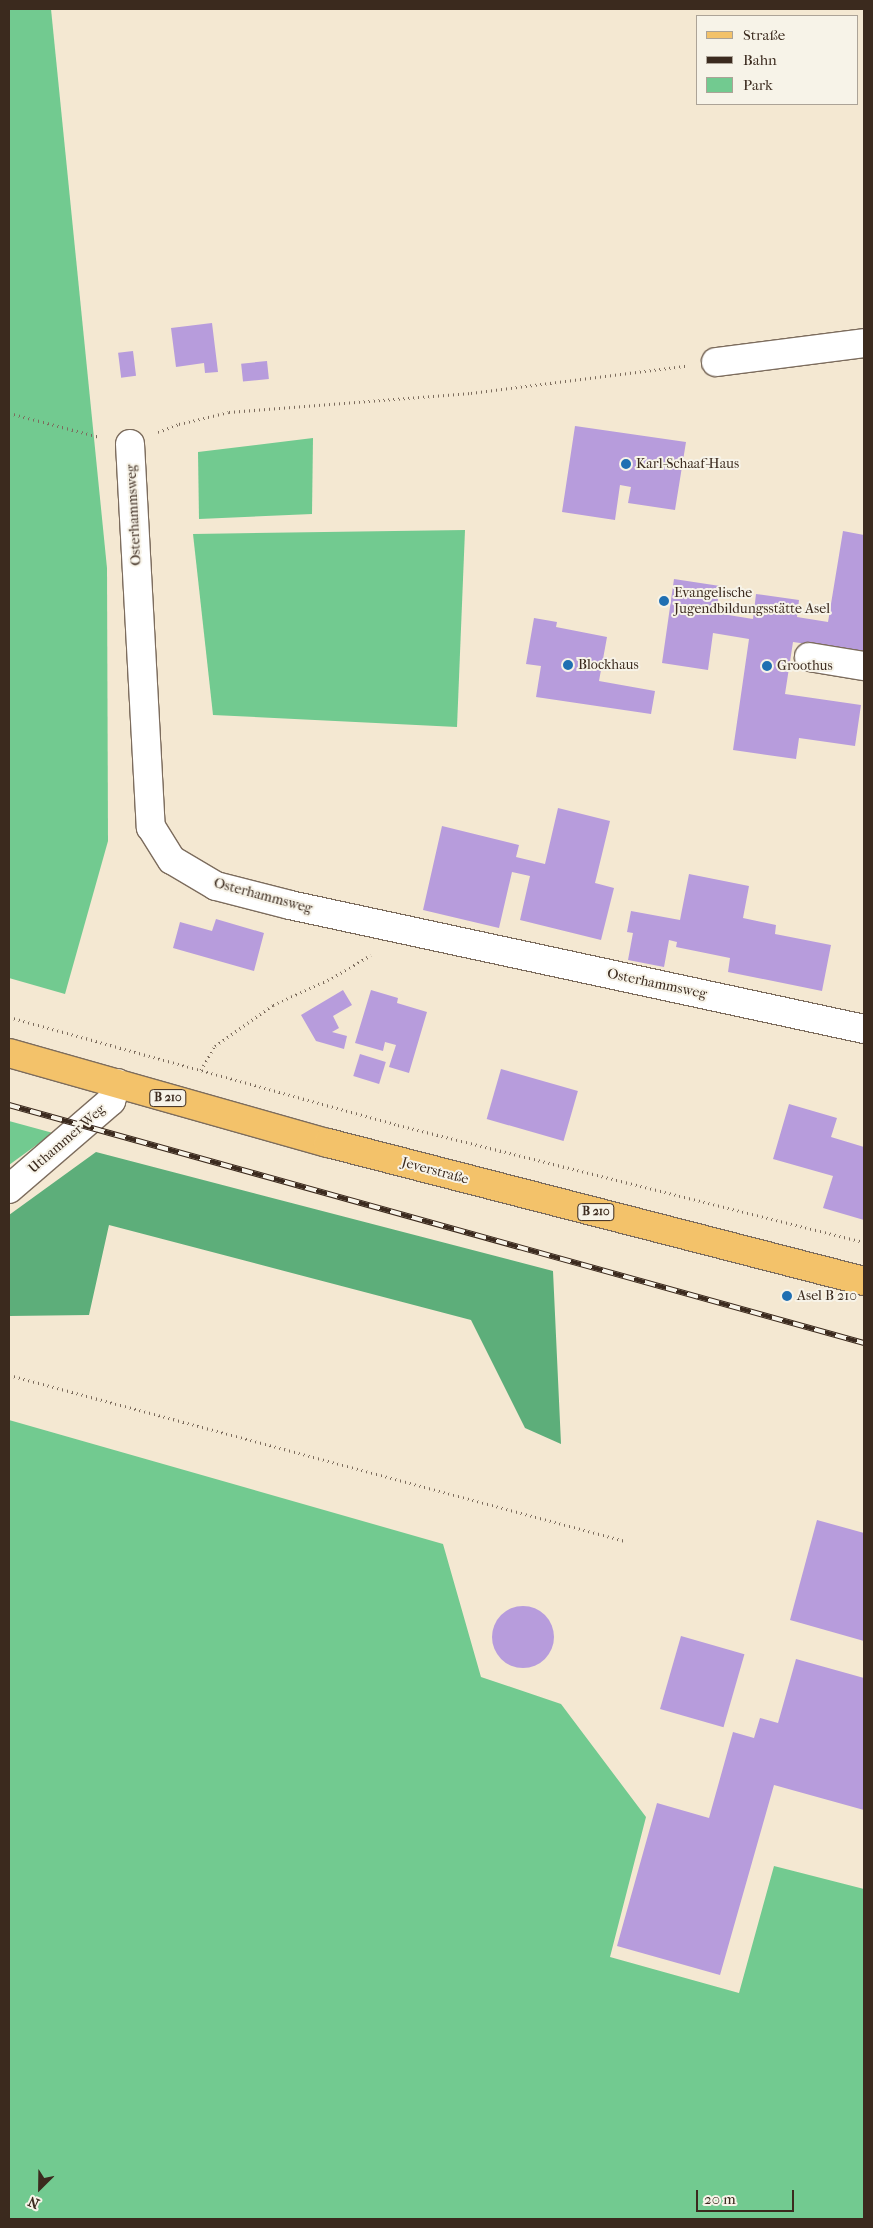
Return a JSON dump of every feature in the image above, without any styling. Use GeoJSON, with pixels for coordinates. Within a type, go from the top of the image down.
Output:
{"type":"FeatureCollection","features":[{"type":"Feature","properties":{"kind":"main road","name":"Jeverstraße"},"geometry":{"type":"LineString","coordinates":[[9,1053],[328,1143],[864,1281]]}},
{"type":"Feature","properties":{"kind":"street"},"geometry":{"type":"LineString","coordinates":[[716,362],[864,343]]}},
{"type":"Feature","properties":{"kind":"street","name":"Osterhammsweg"},"geometry":{"type":"LineString","coordinates":[[130,444],[151,827],[172,860],[216,886],[407,930],[864,1029]]}},
{"type":"Feature","properties":{"kind":"street"},"geometry":{"type":"LineString","coordinates":[[809,657],[864,666]]}},
{"type":"Feature","properties":{"kind":"street","name":"Uthammer Weg"},"geometry":{"type":"LineString","coordinates":[[9,1189],[111,1101],[117,1083]]}},
{"type":"Feature","properties":{"kind":"path"},"geometry":{"type":"LineString","coordinates":[[130,444],[179,424],[229,412],[471,393],[716,362]]}},
{"type":"Feature","properties":{"kind":"path","name":"Osterhammsweg"},"geometry":{"type":"LineString","coordinates":[[9,413],[130,444]]}},
{"type":"Feature","properties":{"kind":"path"},"geometry":{"type":"LineString","coordinates":[[201,1070],[215,1046],[273,1005],[332,978],[407,930]]}},
{"type":"Feature","properties":{"kind":"path"},"geometry":{"type":"LineString","coordinates":[[9,1017],[417,1130],[864,1242]]}},
{"type":"Feature","properties":{"kind":"path"},"geometry":{"type":"LineString","coordinates":[[9,1375],[625,1541]]}},
{"type":"Feature","properties":{"kind":"green space"},"geometry":{"type":"Polygon","coordinates":[[[9,9],[51,9],[107,568],[108,841],[65,994],[9,978],[9,9]]]}},
{"type":"Feature","properties":{"kind":"green space"},"geometry":{"type":"Polygon","coordinates":[[[313,438],[312,514],[199,519],[198,452],[313,438]]]}},
{"type":"Feature","properties":{"kind":"green space"},"geometry":{"type":"Polygon","coordinates":[[[465,530],[457,727],[213,715],[193,534],[465,530]]]}},
{"type":"Feature","properties":{"kind":"green space"},"geometry":{"type":"Polygon","coordinates":[[[9,1121],[53,1133],[9,1165],[9,1121]]]}},
{"type":"Feature","properties":{"kind":"green space"},"geometry":{"type":"Polygon","coordinates":[[[96,1152],[553,1271],[561,1444],[525,1428],[471,1320],[109,1225],[89,1315],[9,1316],[9,1215],[96,1152]]]}},
{"type":"Feature","properties":{"kind":"green space"},"geometry":{"type":"Polygon","coordinates":[[[9,1420],[443,1544],[481,1677],[561,1704],[646,1817],[610,1957],[739,1993],[774,1866],[864,1889],[864,2219],[9,2219],[9,1420]]]}},
{"type":"Feature","properties":{"kind":"building"},"geometry":{"type":"Polygon","coordinates":[[[212,323],[218,372],[205,373],[204,363],[176,367],[171,328],[212,323]]]}},
{"type":"Feature","properties":{"kind":"building"},"geometry":{"type":"Polygon","coordinates":[[[133,351],[136,376],[121,378],[118,353],[133,351]]]}},
{"type":"Feature","properties":{"kind":"building"},"geometry":{"type":"Polygon","coordinates":[[[267,361],[269,379],[243,382],[241,364],[267,361]]]}},
{"type":"Feature","properties":{"kind":"building","name":"Karl-Schaaf-Haus"},"geometry":{"type":"Polygon","coordinates":[[[575,426],[686,442],[675,510],[628,503],[631,487],[620,485],[615,520],[562,512],[575,426]]]}},
{"type":"Feature","properties":{"kind":"building","name":"Groothus"},"geometry":{"type":"Polygon","coordinates":[[[843,531],[864,535],[864,652],[793,642],[785,694],[861,705],[855,746],[799,738],[796,759],[733,750],[749,639],[713,633],[708,670],[662,663],[674,579],[720,586],[716,613],[753,619],[756,594],[799,600],[797,617],[828,622],[843,531]]]}},
{"type":"Feature","properties":{"kind":"building","name":"Blockhaus"},"geometry":{"type":"Polygon","coordinates":[[[534,618],[557,622],[556,627],[607,637],[599,681],[655,691],[651,714],[536,697],[541,666],[526,664],[534,618]]]}},
{"type":"Feature","properties":{"kind":"building"},"geometry":{"type":"Polygon","coordinates":[[[558,808],[610,821],[595,883],[614,888],[601,940],[520,920],[530,876],[512,872],[499,928],[423,910],[442,826],[519,845],[516,857],[545,864],[558,808]]]}},
{"type":"Feature","properties":{"kind":"building"},"geometry":{"type":"Polygon","coordinates":[[[689,874],[749,886],[743,918],[776,925],[775,934],[831,945],[822,991],[728,972],[730,958],[676,947],[677,942],[669,940],[664,967],[628,960],[633,933],[627,932],[631,911],[680,920],[689,874]]]}},
{"type":"Feature","properties":{"kind":"building"},"geometry":{"type":"Polygon","coordinates":[[[216,919],[264,933],[254,971],[173,948],[180,922],[212,931],[216,919]]]}},
{"type":"Feature","properties":{"kind":"building"},"geometry":{"type":"Polygon","coordinates":[[[343,990],[352,1005],[333,1016],[339,1028],[332,1032],[347,1036],[344,1049],[316,1041],[301,1015],[343,990]]]}},
{"type":"Feature","properties":{"kind":"building"},"geometry":{"type":"Polygon","coordinates":[[[371,990],[398,998],[397,1003],[427,1012],[409,1073],[389,1067],[396,1045],[385,1042],[383,1051],[355,1043],[371,990]]]}},
{"type":"Feature","properties":{"kind":"building"},"geometry":{"type":"Polygon","coordinates":[[[360,1054],[386,1062],[379,1084],[353,1076],[360,1054]]]}},
{"type":"Feature","properties":{"kind":"building"},"geometry":{"type":"Polygon","coordinates":[[[501,1069],[578,1091],[564,1141],[487,1119],[501,1069]]]}},
{"type":"Feature","properties":{"kind":"building"},"geometry":{"type":"Polygon","coordinates":[[[789,1104],[837,1118],[831,1137],[864,1147],[864,1220],[823,1208],[833,1176],[773,1159],[789,1104]]]}},
{"type":"Feature","properties":{"kind":"building"},"geometry":{"type":"Polygon","coordinates":[[[817,1520],[864,1533],[864,1641],[790,1620],[817,1520]]]}},
{"type":"Feature","properties":{"kind":"building"},"geometry":{"type":"Polygon","coordinates":[[[523,1606],[535,1608],[545,1615],[552,1625],[554,1637],[552,1649],[545,1659],[535,1666],[523,1668],[511,1666],[501,1659],[494,1649],[492,1637],[494,1625],[501,1615],[511,1608],[523,1606]]]}},
{"type":"Feature","properties":{"kind":"building"},"geometry":{"type":"Polygon","coordinates":[[[681,1636],[744,1654],[723,1727],[660,1709],[681,1636]]]}},
{"type":"Feature","properties":{"kind":"building"},"geometry":{"type":"Polygon","coordinates":[[[796,1659],[864,1678],[864,1810],[774,1785],[720,1975],[617,1946],[657,1803],[709,1818],[733,1732],[754,1738],[760,1718],[778,1723],[796,1659]]]}},
{"type":"Feature","properties":{"kind":"railway"},"geometry":{"type":"LineString","coordinates":[[9,1105],[864,1343]]}},
{"type":"Feature","properties":{"kind":"place","name":"Karl-Schaaf-Haus"},"geometry":{"type":"Point","coordinates":[626,464]}},
{"type":"Feature","properties":{"kind":"place","name":"Evangelische Jugendbildungsstätte Asel"},"geometry":{"type":"Point","coordinates":[664,601]}},
{"type":"Feature","properties":{"kind":"place","name":"Blockhaus"},"geometry":{"type":"Point","coordinates":[568,665]}},
{"type":"Feature","properties":{"kind":"place","name":"Groothus"},"geometry":{"type":"Point","coordinates":[767,666]}},
{"type":"Feature","properties":{"kind":"place","name":"Asel B 210"},"geometry":{"type":"Point","coordinates":[787,1296]}}]}
